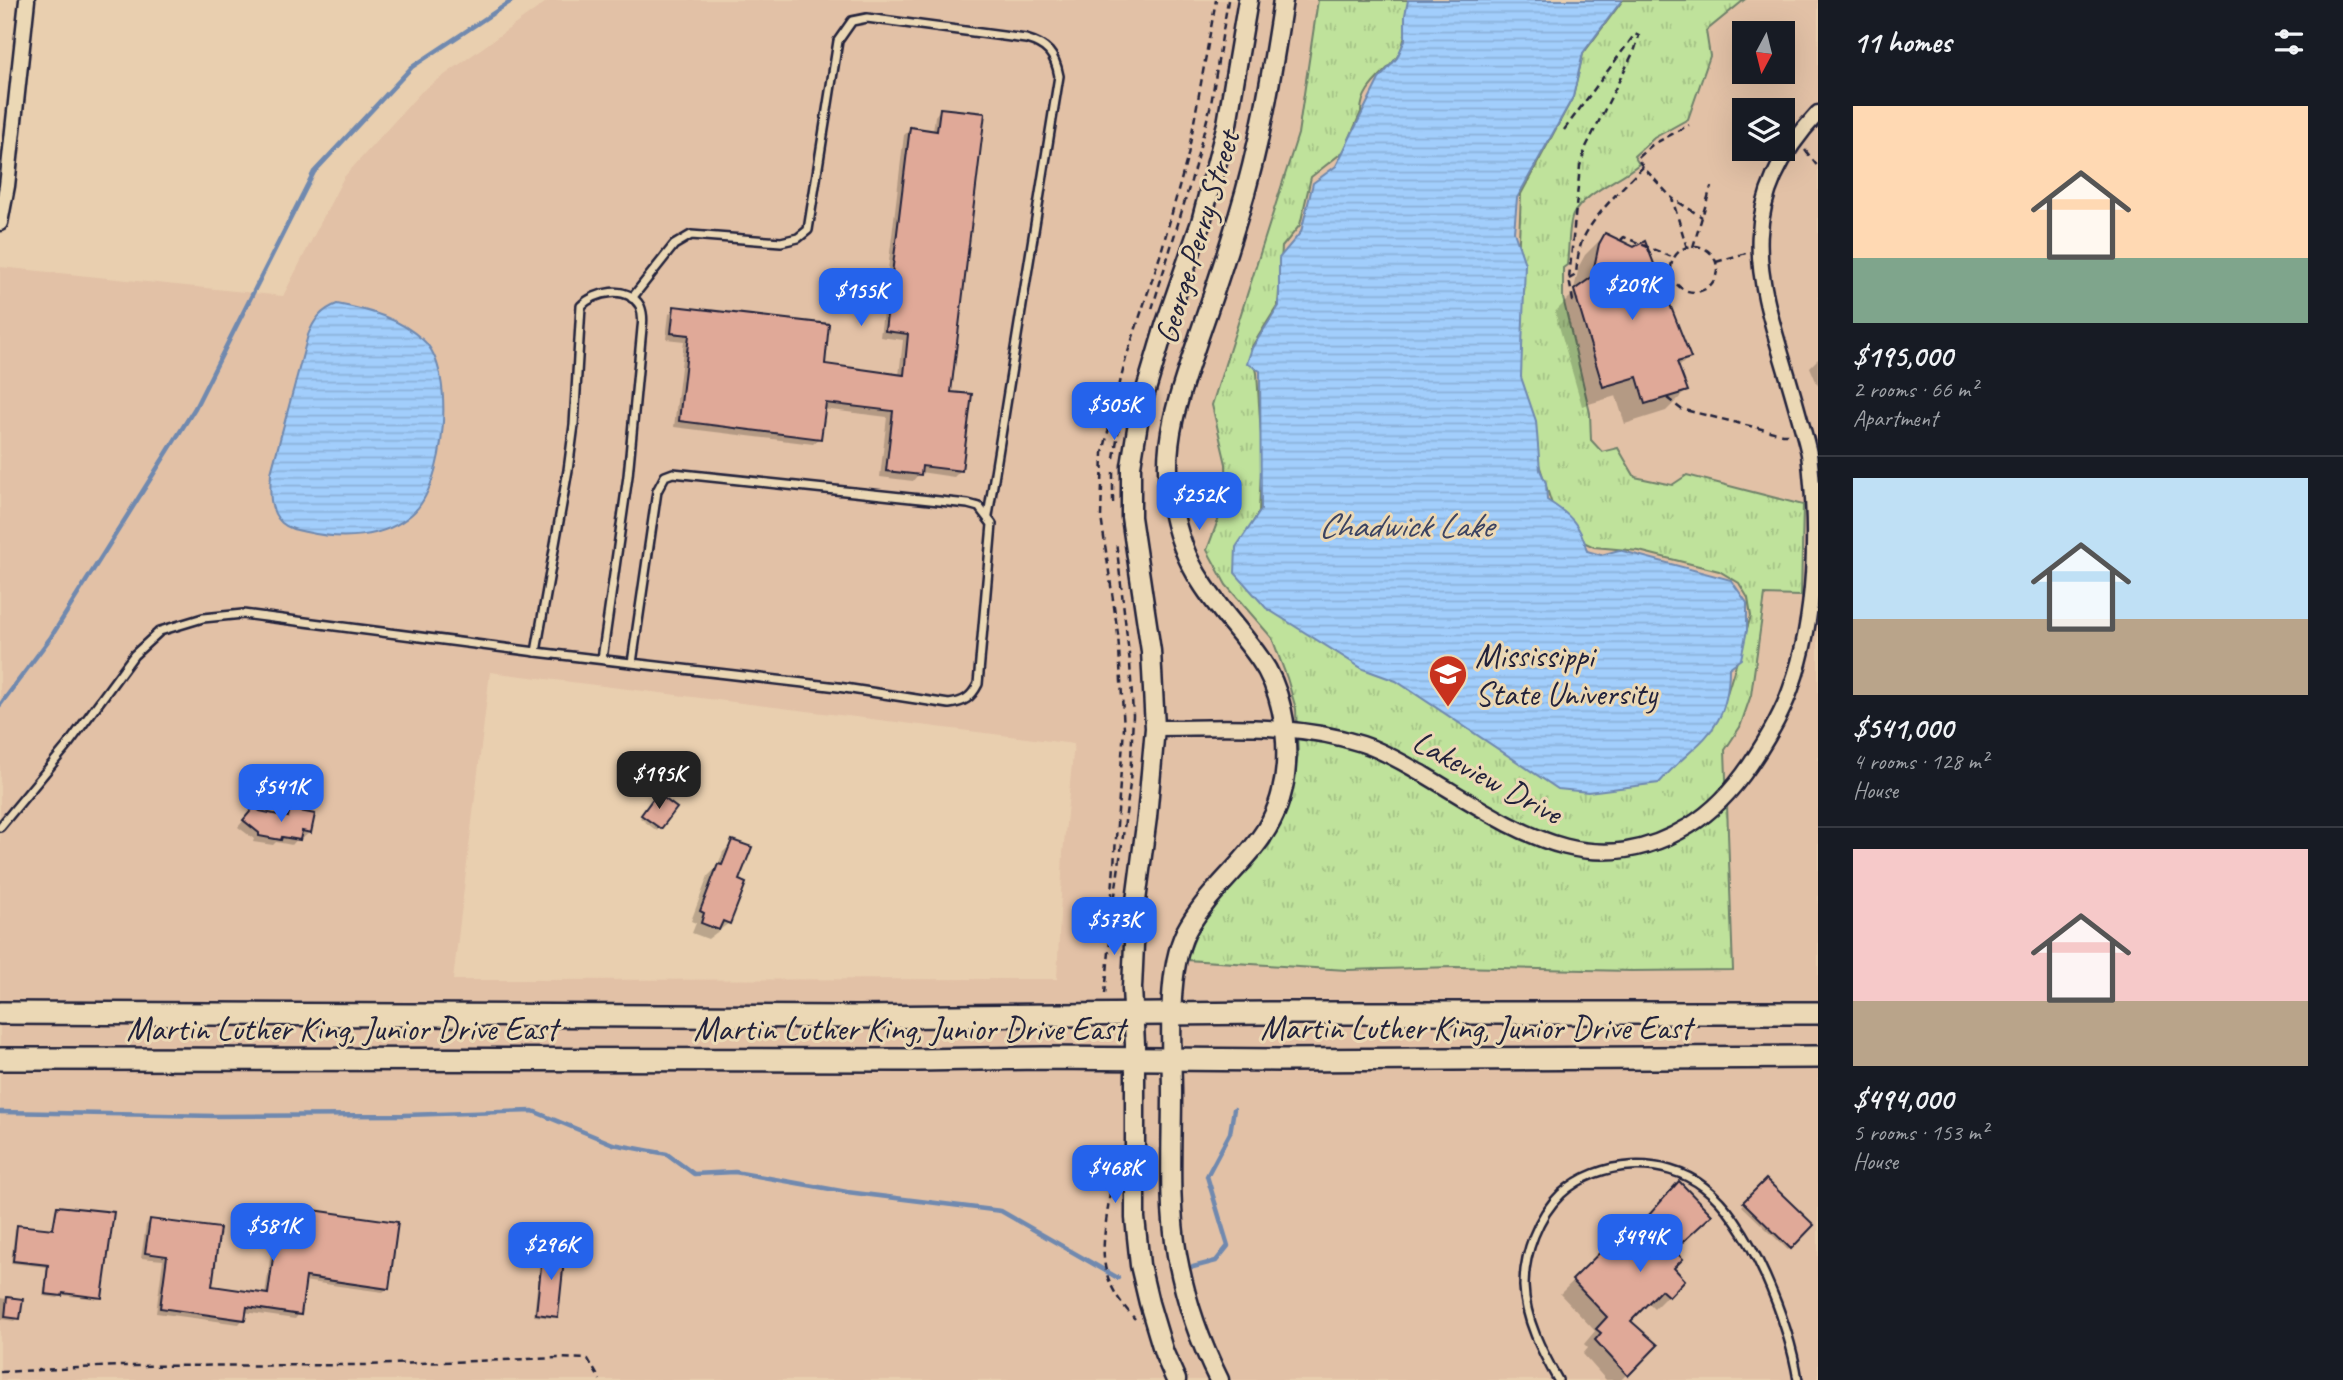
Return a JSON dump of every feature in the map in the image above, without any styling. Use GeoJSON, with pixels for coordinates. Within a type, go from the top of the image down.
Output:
{"type":"FeatureCollection","features":[{"type":"Feature","properties":{"kind":"main road"},"geometry":{"type":"LineString","coordinates":[[0,996],[64,1013]]}},
{"type":"Feature","properties":{"kind":"main road","name":"Martin Luther King, Junior Drive East"},"geometry":{"type":"LineString","coordinates":[[0,1013],[858,1017],[1172,1013],[1818,1013]]}},
{"type":"Feature","properties":{"kind":"main road","name":"Martin Luther King, Junior Drive East"},"geometry":{"type":"LineString","coordinates":[[0,1059],[1818,1057]]}},
{"type":"Feature","properties":{"kind":"street"},"geometry":{"type":"LineString","coordinates":[[0,223],[7,186],[27,0]]}},
{"type":"Feature","properties":{"kind":"street","name":"George Perry Street"},"geometry":{"type":"LineString","coordinates":[[1176,1380],[1164,1353],[1140,1265],[1133,1170],[1132,1014],[1136,901],[1155,728],[1151,651],[1131,517],[1130,466],[1140,410],[1164,326],[1201,222],[1227,124],[1248,0]]}},
{"type":"Feature","properties":{"kind":"street","name":"George Perry Street"},"geometry":{"type":"LineString","coordinates":[[1219,1380],[1187,1304],[1173,1221],[1171,1058],[1176,961],[1189,925],[1257,846],[1278,803],[1286,769],[1284,727],[1278,693],[1263,662],[1212,598],[1183,545],[1172,505],[1169,438],[1176,404],[1240,213],[1257,144],[1283,0]]}},
{"type":"Feature","properties":{"kind":"street","name":"Lakeview Drive"},"geometry":{"type":"LineString","coordinates":[[1155,728],[1284,727],[1322,733],[1377,749],[1504,821],[1558,847],[1608,853],[1662,841],[1719,806],[1774,727],[1792,687],[1804,640],[1813,579],[1814,494],[1809,452],[1762,284],[1758,252],[1760,225],[1773,176],[1790,147],[1818,113]]}},
{"type":"Feature","properties":{"kind":"lane"},"geometry":{"type":"LineString","coordinates":[[632,298],[674,245],[691,235],[781,242],[798,238],[808,230],[838,41],[852,21],[867,18],[1026,39],[1042,44],[1057,65],[1059,76],[988,516]]}},
{"type":"Feature","properties":{"kind":"lane"},"geometry":{"type":"LineString","coordinates":[[536,652],[574,425],[581,306],[601,293],[618,293],[632,298],[640,306],[642,328],[628,476],[602,659]]}},
{"type":"Feature","properties":{"kind":"lane"},"geometry":{"type":"LineString","coordinates":[[0,827],[67,746],[134,655],[160,631],[203,618],[243,614],[536,652],[838,687],[949,704],[963,702],[973,694],[978,684],[992,524],[979,507],[968,504],[673,473],[665,476],[657,491],[632,663]]}},
{"type":"Feature","properties":{"kind":"lane"},"geometry":{"type":"LineString","coordinates":[[1558,1380],[1543,1353],[1530,1316],[1524,1286],[1527,1256],[1541,1220],[1562,1194],[1585,1178],[1620,1166],[1655,1166],[1684,1175],[1703,1186],[1738,1223],[1774,1299],[1798,1380]]}},
{"type":"Feature","properties":{"kind":"path"},"geometry":{"type":"LineString","coordinates":[[1564,130],[1635,34],[1639,36],[1586,147],[1580,166],[1569,279],[1573,301],[1578,299]]}},
{"type":"Feature","properties":{"kind":"path"},"geometry":{"type":"LineString","coordinates":[[1689,125],[1652,145],[1637,158],[1672,198],[1702,217]]}},
{"type":"Feature","properties":{"kind":"path"},"geometry":{"type":"LineString","coordinates":[[1801,145],[1818,167]]}},
{"type":"Feature","properties":{"kind":"path"},"geometry":{"type":"LineString","coordinates":[[1569,279],[1576,275],[1583,239],[1617,194],[1643,167]]}},
{"type":"Feature","properties":{"kind":"path"},"geometry":{"type":"LineString","coordinates":[[1693,247],[1711,187]]}},
{"type":"Feature","properties":{"kind":"path"},"geometry":{"type":"LineString","coordinates":[[1672,198],[1687,248]]}},
{"type":"Feature","properties":{"kind":"path"},"geometry":{"type":"LineString","coordinates":[[1621,240],[1623,237],[1674,258]]}},
{"type":"Feature","properties":{"kind":"path"},"geometry":{"type":"LineString","coordinates":[[1693,247],[1707,250],[1716,262],[1716,276],[1707,288],[1692,292],[1679,286],[1674,280],[1671,265],[1674,258],[1687,248],[1693,247]]}},
{"type":"Feature","properties":{"kind":"path"},"geometry":{"type":"LineString","coordinates":[[1716,262],[1744,253],[1758,252]]}},
{"type":"Feature","properties":{"kind":"path"},"geometry":{"type":"LineString","coordinates":[[1667,398],[1681,409],[1782,435],[1803,432]]}},
{"type":"Feature","properties":{"kind":"path"},"geometry":{"type":"LineString","coordinates":[[1110,1192],[1102,1260],[1121,1304],[1135,1320]]}},
{"type":"Feature","properties":{"kind":"path"},"geometry":{"type":"LineString","coordinates":[[0,1371],[131,1365],[364,1365],[558,1358],[588,1359],[600,1380]]}},
{"type":"Feature","properties":{"kind":"shaded area","name":"Mississippi State University"},"geometry":{"type":"Polygon","coordinates":[[[549,0],[1818,0],[1818,1380],[0,1380],[0,267],[283,296],[344,177],[421,92],[549,0]],[[490,672],[453,980],[1057,979],[1063,853],[1074,744],[490,672]]]}},
{"type":"Feature","properties":{"kind":"green space"},"geometry":{"type":"Polygon","coordinates":[[[1318,0],[1410,0],[1399,54],[1365,94],[1361,112],[1344,151],[1311,177],[1300,225],[1282,247],[1278,305],[1251,348],[1257,373],[1262,451],[1259,511],[1250,528],[1720,716],[1751,616],[1748,598],[1739,583],[1719,571],[1639,551],[1594,547],[1573,537],[1557,520],[1527,427],[1515,331],[1521,194],[1573,97],[1583,54],[1623,0],[1744,0],[1706,31],[1710,56],[1688,119],[1654,138],[1634,156],[1639,164],[1594,193],[1578,207],[1571,220],[1567,265],[1563,268],[1563,298],[1590,413],[1591,440],[1602,452],[1618,448],[1635,477],[1672,485],[1687,475],[1803,505],[1801,596],[1765,595],[1751,695],[1740,727],[1725,750],[1733,970],[1454,967],[1347,970],[1186,960],[1198,930],[1270,844],[1291,792],[1298,755],[1296,709],[1272,638],[1226,585],[1207,550],[1227,496],[1226,464],[1212,405],[1298,134],[1318,0]]]}},
{"type":"Feature","properties":{"kind":"water","name":"Chadwick Lake"},"geometry":{"type":"Polygon","coordinates":[[[1408,0],[1622,0],[1583,53],[1573,97],[1517,198],[1514,232],[1525,264],[1521,377],[1536,421],[1540,470],[1546,483],[1547,500],[1562,510],[1578,527],[1587,551],[1601,555],[1619,550],[1731,580],[1747,603],[1747,630],[1741,659],[1729,668],[1728,690],[1717,722],[1659,783],[1588,792],[1558,789],[1396,681],[1363,669],[1266,608],[1235,573],[1236,547],[1261,510],[1260,371],[1247,363],[1252,348],[1279,306],[1279,258],[1301,232],[1313,183],[1336,166],[1379,79],[1397,58],[1405,40],[1408,0]]]}},
{"type":"Feature","properties":{"kind":"water"},"geometry":{"type":"Polygon","coordinates":[[[337,304],[383,316],[414,332],[423,340],[434,355],[443,401],[439,455],[423,500],[412,514],[401,522],[375,533],[362,535],[319,535],[290,528],[277,518],[271,500],[271,473],[308,335],[319,316],[337,304]]]}},
{"type":"Feature","properties":{"kind":"building"},"geometry":{"type":"Polygon","coordinates":[[[940,108],[985,113],[951,392],[972,394],[962,471],[922,466],[921,475],[886,471],[893,411],[826,403],[821,439],[679,421],[689,335],[671,333],[674,306],[829,324],[825,364],[904,375],[908,334],[885,331],[910,127],[937,131],[940,108]]]}},
{"type":"Feature","properties":{"kind":"building"},"geometry":{"type":"Polygon","coordinates":[[[1605,233],[1634,247],[1645,241],[1691,358],[1677,362],[1688,391],[1645,404],[1637,377],[1603,387],[1574,290],[1592,277],[1599,244],[1605,233]]]}},
{"type":"Feature","properties":{"kind":"building"},"geometry":{"type":"Polygon","coordinates":[[[657,793],[677,808],[661,829],[641,815],[657,793]]]}},
{"type":"Feature","properties":{"kind":"building"},"geometry":{"type":"Polygon","coordinates":[[[254,807],[260,811],[288,817],[290,809],[315,814],[311,833],[302,831],[300,840],[259,836],[259,833],[243,820],[254,807]]]}},
{"type":"Feature","properties":{"kind":"building"},"geometry":{"type":"Polygon","coordinates":[[[732,840],[752,847],[739,880],[746,883],[730,924],[723,921],[719,930],[701,923],[704,913],[700,911],[718,864],[722,865],[732,840]]]}},
{"type":"Feature","properties":{"kind":"building"},"geometry":{"type":"Polygon","coordinates":[[[1766,1179],[1814,1225],[1791,1249],[1743,1202],[1766,1179]]]}},
{"type":"Feature","properties":{"kind":"building"},"geometry":{"type":"Polygon","coordinates":[[[1679,1181],[1712,1215],[1674,1250],[1683,1259],[1674,1268],[1685,1280],[1669,1297],[1661,1290],[1631,1321],[1658,1345],[1628,1376],[1595,1340],[1601,1333],[1596,1329],[1607,1317],[1572,1280],[1635,1218],[1642,1223],[1679,1181]]]}},
{"type":"Feature","properties":{"kind":"building"},"geometry":{"type":"Polygon","coordinates":[[[57,1206],[114,1212],[102,1298],[63,1293],[62,1296],[45,1294],[48,1265],[13,1261],[17,1225],[53,1229],[57,1206]]]}},
{"type":"Feature","properties":{"kind":"building"},"geometry":{"type":"Polygon","coordinates":[[[306,1209],[398,1222],[389,1289],[306,1277],[301,1315],[247,1307],[245,1320],[160,1308],[167,1256],[145,1253],[150,1219],[220,1228],[212,1286],[268,1294],[276,1236],[301,1240],[306,1209]]]}},
{"type":"Feature","properties":{"kind":"building"},"geometry":{"type":"Polygon","coordinates":[[[543,1248],[565,1250],[558,1317],[536,1314],[543,1248]]]}},
{"type":"Feature","properties":{"kind":"building"},"geometry":{"type":"Polygon","coordinates":[[[7,1297],[23,1299],[20,1319],[5,1317],[7,1297]]]}},
{"type":"Feature","properties":{"kind":"waterway"},"geometry":{"type":"LineString","coordinates":[[0,705],[51,637],[195,408],[314,172],[412,67],[513,0]]}},
{"type":"Feature","properties":{"kind":"waterway"},"geometry":{"type":"LineString","coordinates":[[1193,1267],[1216,1261],[1228,1246],[1207,1176],[1230,1133],[1234,1109]]}},
{"type":"Feature","properties":{"kind":"waterway"},"geometry":{"type":"LineString","coordinates":[[0,1112],[215,1116],[533,1111],[613,1144],[667,1154],[694,1174],[735,1172],[847,1192],[1001,1211],[1118,1278]]}},
{"type":"Feature","properties":{"kind":"place","name":"Mississippi State University"},"geometry":{"type":"Point","coordinates":[1448,708]}}]}
